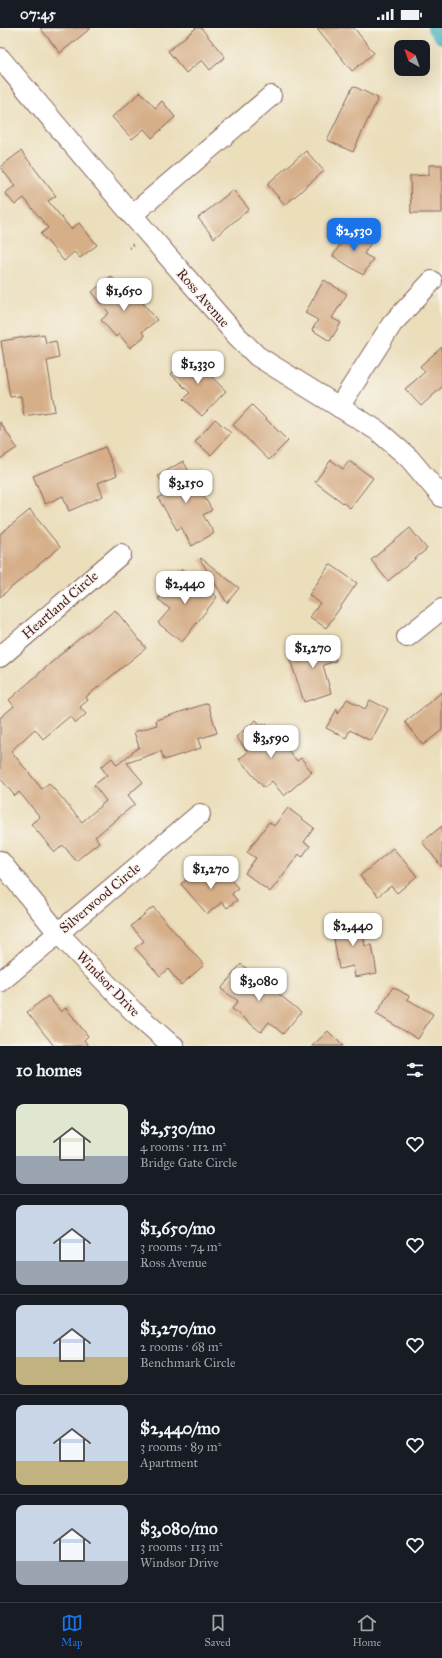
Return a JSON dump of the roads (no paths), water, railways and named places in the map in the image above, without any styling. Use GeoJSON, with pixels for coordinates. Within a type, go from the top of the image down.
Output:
{"type":"FeatureCollection","features":[{"type":"Feature","properties":{"kind":"street","name":"Ross Avenue"},"geometry":{"type":"LineString","coordinates":[[0,58],[231,330],[257,356],[378,431],[409,458],[442,497]]}},
{"type":"Feature","properties":{"kind":"street"},"geometry":{"type":"LineString","coordinates":[[132,215],[271,96]]}},
{"type":"Feature","properties":{"kind":"street"},"geometry":{"type":"LineString","coordinates":[[339,407],[392,324],[432,281]]}},
{"type":"Feature","properties":{"kind":"street","name":"Heartland Circle"},"geometry":{"type":"LineString","coordinates":[[0,657],[121,554]]}},
{"type":"Feature","properties":{"kind":"street"},"geometry":{"type":"LineString","coordinates":[[407,637],[442,609]]}},
{"type":"Feature","properties":{"kind":"street","name":"Silverwood Circle"},"geometry":{"type":"LineString","coordinates":[[0,982],[200,814]]}},
{"type":"Feature","properties":{"kind":"street","name":"Windsor Drive"},"geometry":{"type":"LineString","coordinates":[[0,861],[59,934],[133,1011],[174,1046]]}},
{"type":"Feature","properties":{"kind":"waterway"},"geometry":{"type":"LineString","coordinates":[[436,28],[442,35]]}}]}
